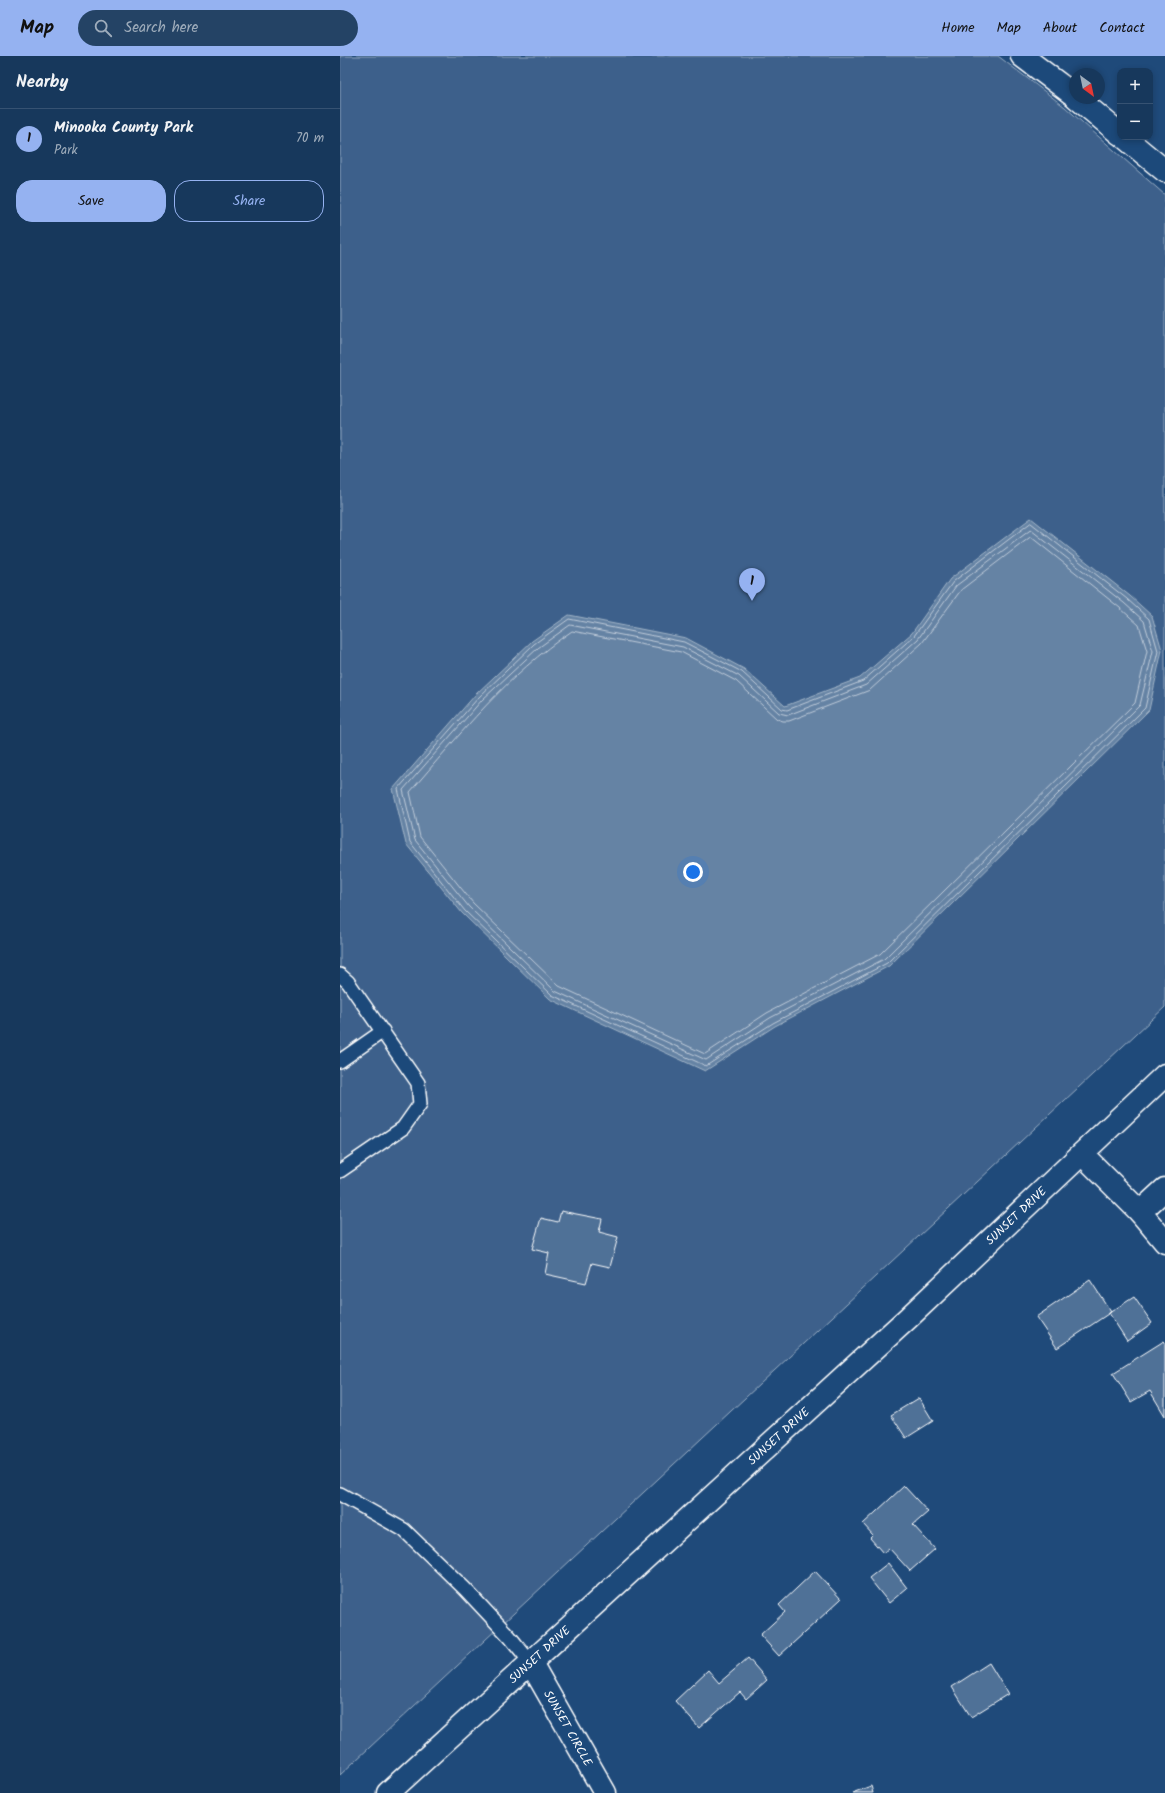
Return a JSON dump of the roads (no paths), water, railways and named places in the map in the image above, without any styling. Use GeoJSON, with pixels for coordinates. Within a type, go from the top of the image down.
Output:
{"type":"FeatureCollection","features":[{"type":"Feature","properties":{"kind":"street"},"geometry":{"type":"LineString","coordinates":[[1022,56],[1069,92]]}},
{"type":"Feature","properties":{"kind":"street"},"geometry":{"type":"LineString","coordinates":[[1084,104],[1117,131]]}},
{"type":"Feature","properties":{"kind":"street"},"geometry":{"type":"LineString","coordinates":[[1128,140],[1165,171]]}},
{"type":"Feature","properties":{"kind":"street","name":"SUNSET DRIVE"},"geometry":{"type":"LineString","coordinates":[[388,1793],[908,1318],[1165,1075]]}},
{"type":"Feature","properties":{"kind":"street"},"geometry":{"type":"LineString","coordinates":[[1082,1154],[1140,1212],[1165,1242]]}},
{"type":"Feature","properties":{"kind":"street"},"geometry":{"type":"LineString","coordinates":[[1140,1212],[1165,1189]]}},
{"type":"Feature","properties":{"kind":"street","name":"SUNSET CIRCLE"},"geometry":{"type":"LineString","coordinates":[[531,1663],[605,1793]]}},
{"type":"Feature","properties":{"kind":"lane"},"geometry":{"type":"LineString","coordinates":[[340,975],[348,982],[418,1083],[420,1104],[403,1128],[340,1171]]}},
{"type":"Feature","properties":{"kind":"lane"},"geometry":{"type":"LineString","coordinates":[[340,1062],[383,1031]]}},
{"type":"Feature","properties":{"kind":"lane"},"geometry":{"type":"LineString","coordinates":[[340,1494],[404,1530],[479,1604],[510,1637],[531,1663]]}},
{"type":"Feature","properties":{"kind":"water"},"geometry":{"type":"Polygon","coordinates":[[[1031,518],[1130,596],[1152,616],[1162,650],[1149,710],[889,966],[775,1026],[705,1071],[550,999],[462,913],[406,844],[393,789],[476,694],[532,641],[569,615],[686,638],[744,669],[785,706],[860,678],[912,633],[950,579],[1031,518]]]}},
{"type":"Feature","properties":{"kind":"place","name":"Minooka County Park"},"geometry":{"type":"Point","coordinates":[752,601]}}]}
